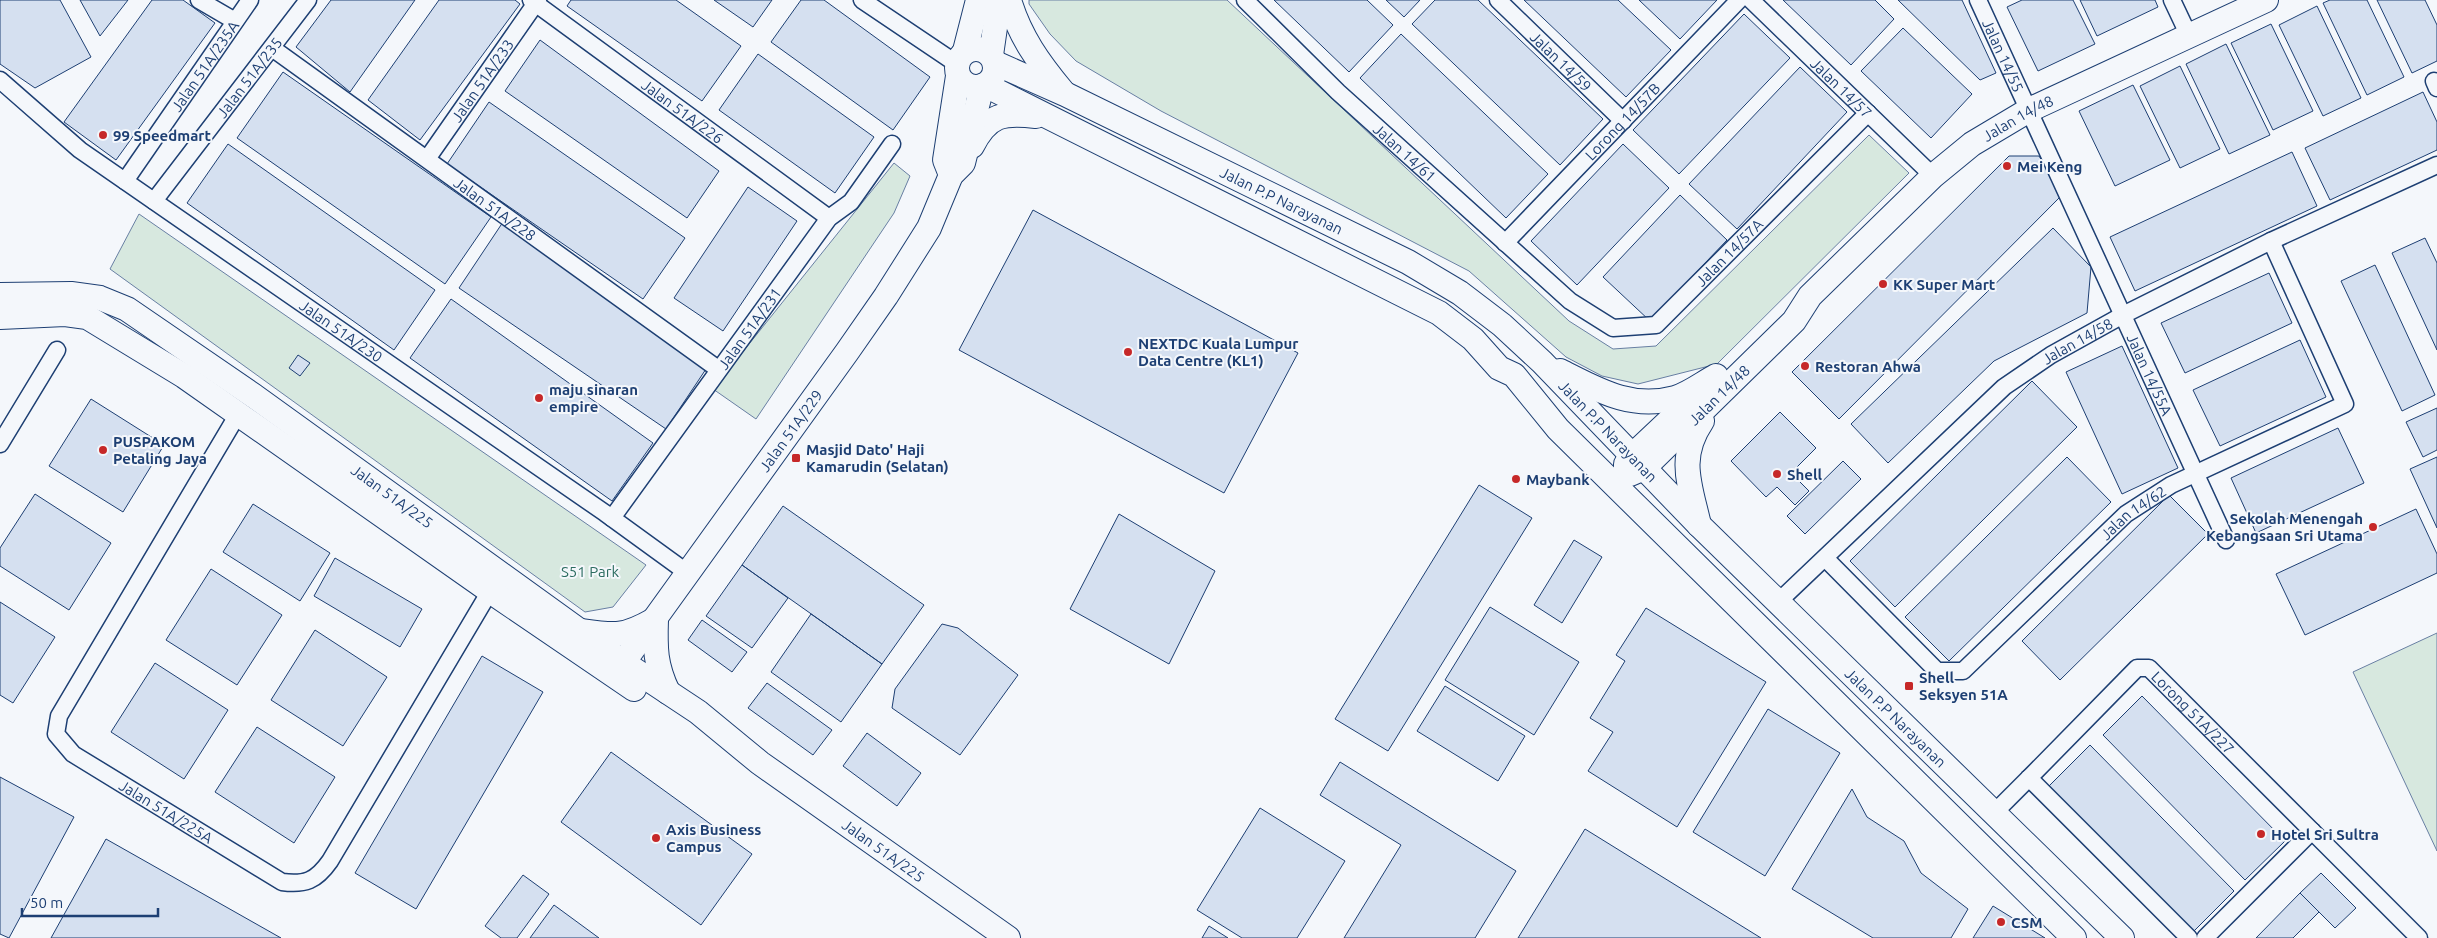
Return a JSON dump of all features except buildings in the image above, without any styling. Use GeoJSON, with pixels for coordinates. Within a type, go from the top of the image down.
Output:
{"type":"FeatureCollection","features":[{"type":"Feature","properties":{"kind":"street"},"geometry":{"type":"LineString","coordinates":[[199,0],[235,22]]}},
{"type":"Feature","properties":{"kind":"street","name":"Jalan 51A/235A"},"geometry":{"type":"LineString","coordinates":[[125,181],[250,0]]}},
{"type":"Feature","properties":{"kind":"street","name":"Jalan 51A/235"},"geometry":{"type":"LineString","coordinates":[[154,200],[308,0]]}},
{"type":"Feature","properties":{"kind":"street"},"geometry":{"type":"LineString","coordinates":[[862,0],[960,64],[968,86],[984,86],[994,76],[993,59],[999,0]]}},
{"type":"Feature","properties":{"kind":"street"},"geometry":{"type":"LineString","coordinates":[[978,0],[960,64],[944,160],[957,169],[978,134],[991,121],[1010,113],[1043,116]]}},
{"type":"Feature","properties":{"kind":"street"},"geometry":{"type":"LineString","coordinates":[[1009,0],[1016,25],[1034,54],[1065,94]]}},
{"type":"Feature","properties":{"kind":"street","name":"Jalan 14/61"},"geometry":{"type":"LineString","coordinates":[[1246,0],[1338,92],[1570,301]]}},
{"type":"Feature","properties":{"kind":"street","name":"Jalan 14/59"},"geometry":{"type":"LineString","coordinates":[[1498,0],[1623,121]]}},
{"type":"Feature","properties":{"kind":"street","name":"Lorong 14/57B"},"geometry":{"type":"LineString","coordinates":[[1505,243],[1739,0]]}},
{"type":"Feature","properties":{"kind":"street","name":"Jalan 14/57"},"geometry":{"type":"LineString","coordinates":[[1751,0],[1934,176]]}},
{"type":"Feature","properties":{"kind":"street","name":"Jalan 14/55"},"geometry":{"type":"LineString","coordinates":[[1978,0],[2029,110]]}},
{"type":"Feature","properties":{"kind":"street"},"geometry":{"type":"LineString","coordinates":[[2172,0],[2189,36]]}},
{"type":"Feature","properties":{"kind":"street","name":"Jalan 14/48"},"geometry":{"type":"LineString","coordinates":[[1634,466],[1719,384],[1794,322],[1810,296],[1934,176],[1972,144],[2029,110],[2266,0]]}},
{"type":"Feature","properties":{"kind":"street","name":"Jalan 51A/233"},"geometry":{"type":"LineString","coordinates":[[427,159],[535,1]]}},
{"type":"Feature","properties":{"kind":"street","name":"Jalan 51A/226"},"geometry":{"type":"LineString","coordinates":[[535,1],[829,218]]}},
{"type":"Feature","properties":{"kind":"street","name":"Jalan 51A/228"},"geometry":{"type":"LineString","coordinates":[[272,48],[718,369]]}},
{"type":"Feature","properties":{"kind":"street"},"geometry":{"type":"LineString","coordinates":[[960,64],[979,48],[993,59]]}},
{"type":"Feature","properties":{"kind":"street","name":"Jalan P.P Narayanan"},"geometry":{"type":"LineString","coordinates":[[993,59],[1408,262],[1460,293],[1502,325],[1542,362],[1634,466],[1699,525],[2122,938]]}},
{"type":"Feature","properties":{"kind":"street","name":"Jalan 51A/230"},"geometry":{"type":"LineString","coordinates":[[0,80],[80,150],[612,518],[689,574]]}},
{"type":"Feature","properties":{"kind":"street","name":"Jalan P.P Narayanan"},"geometry":{"type":"LineString","coordinates":[[984,86],[1175,179],[1439,313],[1473,339],[1499,368],[1514,375],[1558,429],[2074,938]]}},
{"type":"Feature","properties":{"kind":"street","name":"Jalan 51A/229"},"geometry":{"type":"LineString","coordinates":[[619,669],[689,574],[886,296],[928,228],[957,169],[984,86]]}},
{"type":"Feature","properties":{"kind":"street","name":"Jalan 14/55A"},"geometry":{"type":"LineString","coordinates":[[2029,110],[2224,535]]}},
{"type":"Feature","properties":{"kind":"street","name":"Jalan 14/57A"},"geometry":{"type":"LineString","coordinates":[[1570,301],[1613,328],[1656,325],[1868,113]]}},
{"type":"Feature","properties":{"kind":"street","name":"Jalan 51A/231"},"geometry":{"type":"LineString","coordinates":[[612,518],[829,218],[851,202],[892,144]]}},
{"type":"Feature","properties":{"kind":"street","name":"Jalan 14/58"},"geometry":{"type":"LineString","coordinates":[[1777,603],[2004,387],[2051,355],[2123,315],[2271,241],[2437,165]]}},
{"type":"Feature","properties":{"kind":"street","name":"Jalan 14/62"},"geometry":{"type":"LineString","coordinates":[[1825,558],[1936,671],[1963,671],[2126,514],[2171,485],[2344,404],[2271,241]]}},
{"type":"Feature","properties":{"kind":"street","name":"Jalan 51A/225"},"geometry":{"type":"LineString","coordinates":[[0,295],[71,294],[100,298],[127,309],[254,396],[582,631],[619,669],[690,726],[760,763]]}},
{"type":"Feature","properties":{"kind":"street","name":"Jalan 51A/225"},"geometry":{"type":"LineString","coordinates":[[0,317],[65,314],[87,317],[184,376],[490,591],[619,669],[668,692],[698,712],[760,763],[1008,938]]}},
{"type":"Feature","properties":{"kind":"street"},"geometry":{"type":"LineString","coordinates":[[0,444],[57,350]]}},
{"type":"Feature","properties":{"kind":"street"},"geometry":{"type":"LineString","coordinates":[[1542,362],[1604,394],[1649,402],[1676,397],[1719,384]]}},
{"type":"Feature","properties":{"kind":"street"},"geometry":{"type":"LineString","coordinates":[[1514,375],[1545,397],[1612,466],[1634,466],[1634,492],[1671,540]]}},
{"type":"Feature","properties":{"kind":"street"},"geometry":{"type":"LineString","coordinates":[[1699,525],[1686,466],[1687,450],[1719,384]]}},
{"type":"Feature","properties":{"kind":"street","name":"Jalan 51A/225A"},"geometry":{"type":"LineString","coordinates":[[238,414],[58,716],[56,734],[73,754],[282,882],[300,884],[321,874],[330,861],[490,591]]}},
{"type":"Feature","properties":{"kind":"street"},"geometry":{"type":"LineString","coordinates":[[582,631],[608,635],[631,634],[656,619]]}},
{"type":"Feature","properties":{"kind":"street"},"geometry":{"type":"LineString","coordinates":[[656,619],[655,652],[658,672],[668,692]]}},
{"type":"Feature","properties":{"kind":"street","name":"Lorong 51A/227"},"geometry":{"type":"LineString","coordinates":[[1995,812],[2137,668],[2148,668],[2419,938]]}},
{"type":"Feature","properties":{"kind":"street"},"geometry":{"type":"LineString","coordinates":[[2029,778],[2190,938]]}},
{"type":"Feature","properties":{"kind":"street"},"geometry":{"type":"LineString","coordinates":[[2205,938],[2312,831]]}},
{"type":"Feature","properties":{"kind":"green space"},"geometry":{"type":"Polygon","coordinates":[[[1029,0],[1227,0],[1569,321],[1613,349],[1656,346],[1869,135],[1909,173],[1717,364],[1638,384],[1602,376],[1566,357],[1469,271],[1161,111],[1076,61],[1050,34],[1029,4],[1029,0]]]}},
{"type":"Feature","properties":{"kind":"green space"},"geometry":{"type":"Polygon","coordinates":[[[894,163],[910,176],[894,213],[756,419],[713,389],[894,163]]]}},
{"type":"Feature","properties":{"kind":"green space","name":"S51 Park"},"geometry":{"type":"Polygon","coordinates":[[[139,214],[646,565],[613,607],[585,612],[110,269],[139,214]]]}},
{"type":"Feature","properties":{"kind":"green space"},"geometry":{"type":"Polygon","coordinates":[[[2437,633],[2437,851],[2353,672],[2437,633]]]}},
{"type":"Feature","properties":{"kind":"place","name":"99 Speedmart"},"geometry":{"type":"Point","coordinates":[103,135]}},
{"type":"Feature","properties":{"kind":"place","name":"Mei Keng"},"geometry":{"type":"Point","coordinates":[2007,166]}},
{"type":"Feature","properties":{"kind":"place","name":"KK Super Mart"},"geometry":{"type":"Point","coordinates":[1883,284]}},
{"type":"Feature","properties":{"kind":"place","name":"NEXTDC Kuala Lumpur Data Centre (KL1)"},"geometry":{"type":"Point","coordinates":[1128,352]}},
{"type":"Feature","properties":{"kind":"place","name":"Restoran Ahwa"},"geometry":{"type":"Point","coordinates":[1805,366]}},
{"type":"Feature","properties":{"kind":"place","name":"maju sinaran empire"},"geometry":{"type":"Point","coordinates":[539,398]}},
{"type":"Feature","properties":{"kind":"place","name":"PUSPAKOM Petaling Jaya"},"geometry":{"type":"Point","coordinates":[103,450]}},
{"type":"Feature","properties":{"kind":"place","name":"Masjid Dato' Haji Kamarudin (Selatan)"},"geometry":{"type":"Point","coordinates":[796,458]}},
{"type":"Feature","properties":{"kind":"place","name":"Shell"},"geometry":{"type":"Point","coordinates":[1777,474]}},
{"type":"Feature","properties":{"kind":"place","name":"Maybank"},"geometry":{"type":"Point","coordinates":[1516,479]}},
{"type":"Feature","properties":{"kind":"place","name":"Sekolah Menengah Kebangsaan Sri Utama"},"geometry":{"type":"Point","coordinates":[2373,527]}},
{"type":"Feature","properties":{"kind":"place","name":"Shell Seksyen 51A"},"geometry":{"type":"Point","coordinates":[1909,686]}},
{"type":"Feature","properties":{"kind":"place","name":"Hotel Sri Sultra"},"geometry":{"type":"Point","coordinates":[2261,834]}},
{"type":"Feature","properties":{"kind":"place","name":"Axis Business Campus"},"geometry":{"type":"Point","coordinates":[656,838]}},
{"type":"Feature","properties":{"kind":"place","name":"CSM"},"geometry":{"type":"Point","coordinates":[2001,922]}}]}
